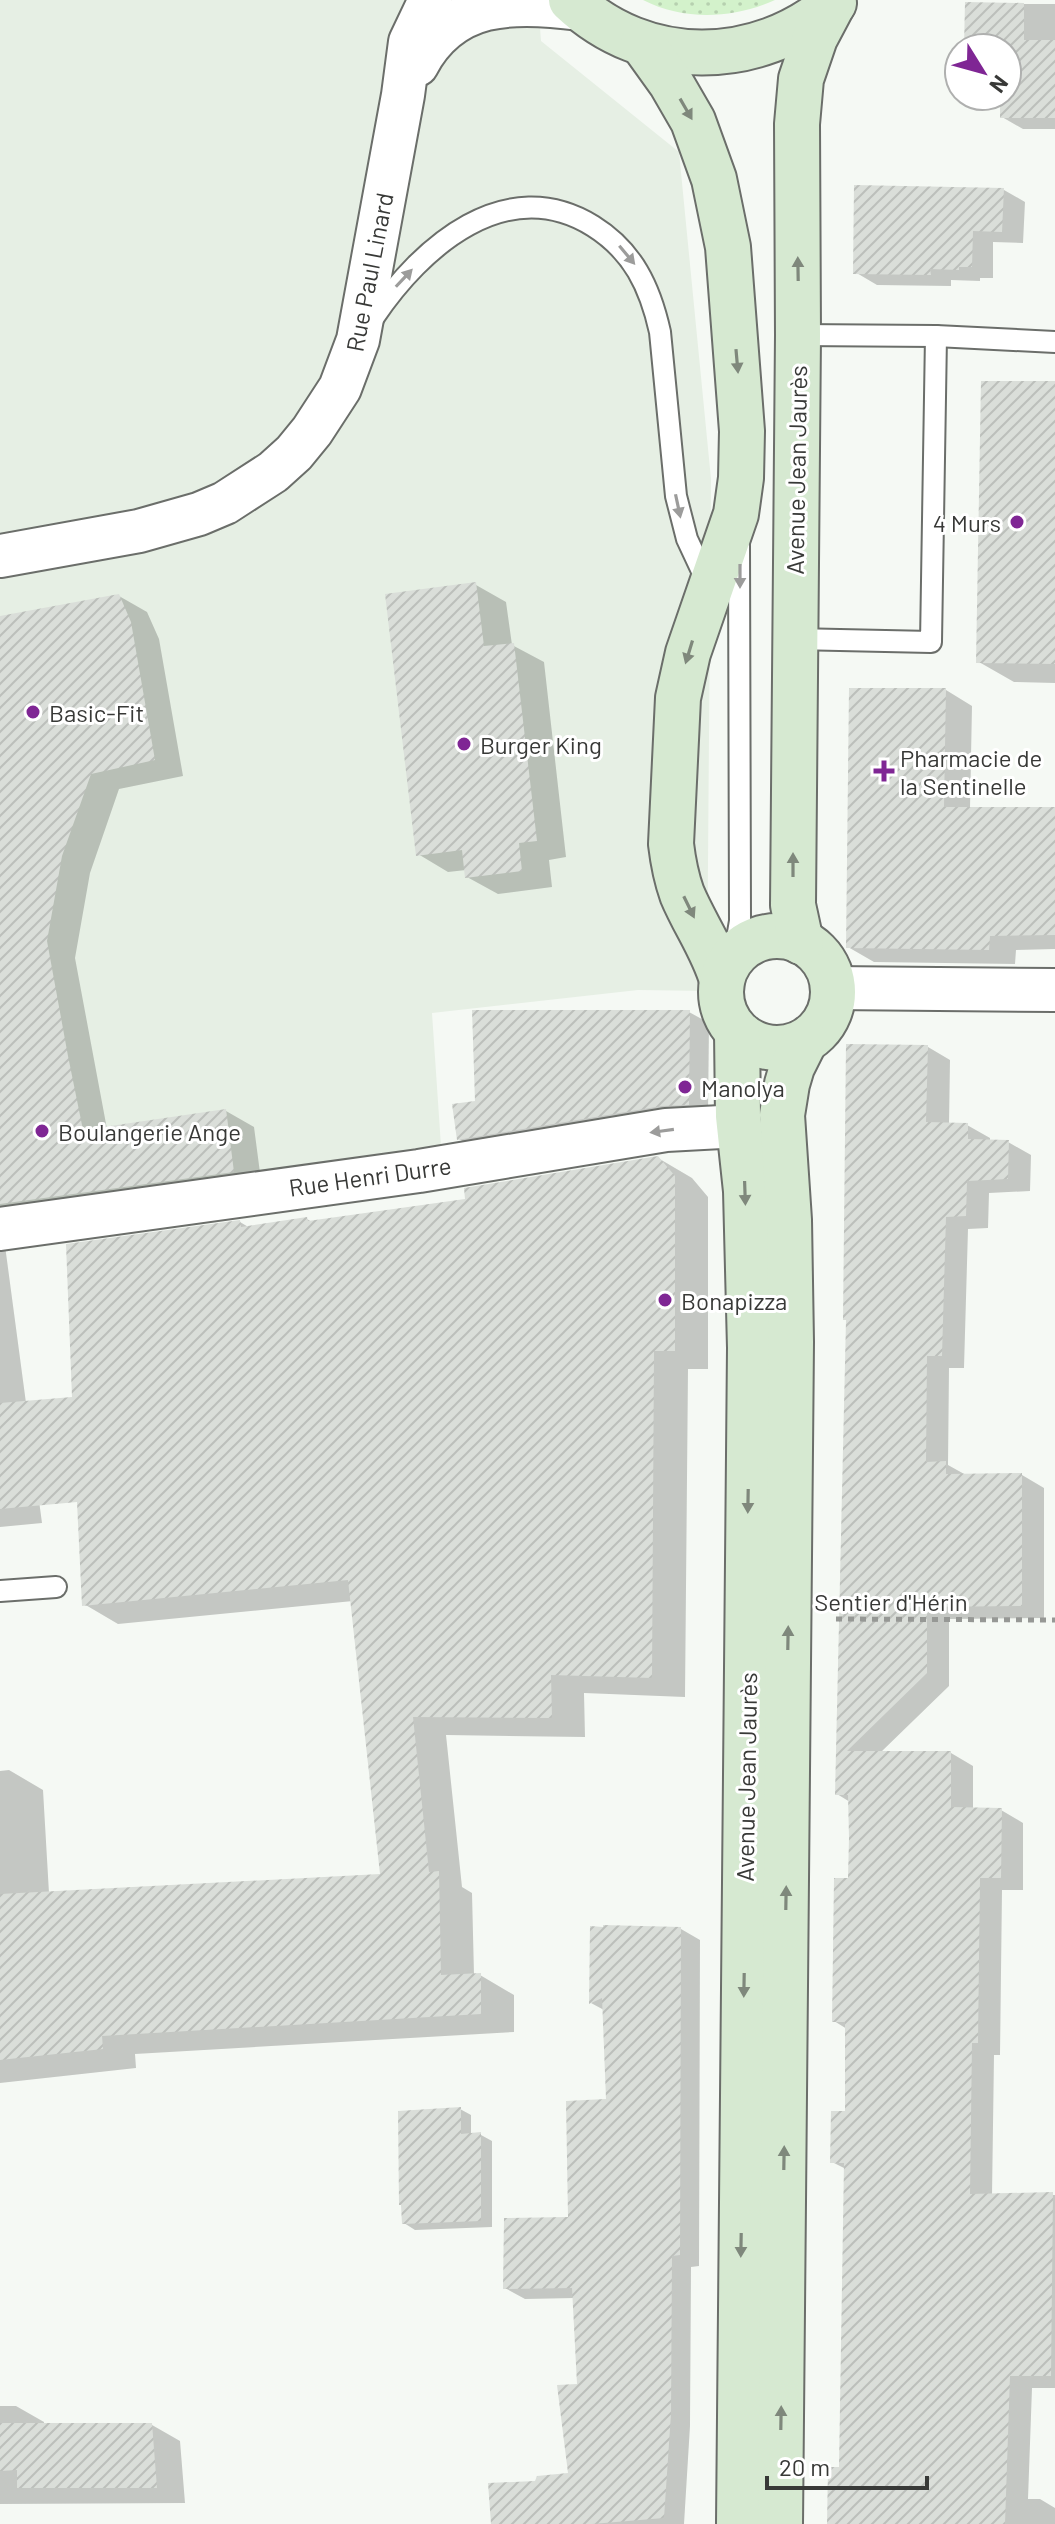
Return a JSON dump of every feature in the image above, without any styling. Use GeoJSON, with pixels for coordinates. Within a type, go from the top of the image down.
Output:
{"type":"FeatureCollection","features":[{"type":"Feature","properties":{"kind":"main road"},"geometry":{"type":"LineString","coordinates":[[576,5],[610,29],[643,44],[687,53],[732,52],[776,40],[815,18],[835,2]]}},
{"type":"Feature","properties":{"kind":"main road","name":"Avenue Jean Jaurès"},"geometry":{"type":"LineString","coordinates":[[801,942],[793,905],[797,150],[800,91],[807,59],[835,2]]}},
{"type":"Feature","properties":{"kind":"main road"},"geometry":{"type":"LineString","coordinates":[[643,44],[693,121],[708,158],[728,247],[741,404],[739,498],[731,531],[688,653],[678,698],[671,844],[683,896],[714,955],[728,968]]}},
{"type":"Feature","properties":{"kind":"main road"},"geometry":{"type":"LineString","coordinates":[[783,937],[801,942],[823,961],[832,988],[828,1014],[805,1041],[788,1047],[769,1048],[751,1042],[730,1024],[723,1007],[728,968],[748,944],[765,938],[783,937]]}},
{"type":"Feature","properties":{"kind":"main road","name":"Avenue Jean Jaurès"},"geometry":{"type":"LineString","coordinates":[[737,1032],[746,1191],[750,1348],[739,2524]]}},
{"type":"Feature","properties":{"kind":"main road","name":"Avenue Jean Jaurès"},"geometry":{"type":"LineString","coordinates":[[780,2524],[791,1342],[789,1220],[782,1115],[789,1075],[805,1041]]}},
{"type":"Feature","properties":{"kind":"street","name":"Rue Paul Linard"},"geometry":{"type":"LineString","coordinates":[[0,556],[167,524],[225,503],[251,488],[294,453],[312,431],[340,388],[358,340],[410,42],[430,0]]}},
{"type":"Feature","properties":{"kind":"street","name":"Rue Paul Linard"},"geometry":{"type":"LineString","coordinates":[[403,95],[436,34],[460,15],[486,4],[515,1],[576,5]]}},
{"type":"Feature","properties":{"kind":"street"},"geometry":{"type":"LineString","coordinates":[[832,988],[1055,990]]}},
{"type":"Feature","properties":{"kind":"street","name":"Rue Henri Durre"},"geometry":{"type":"LineString","coordinates":[[0,1229],[419,1171],[666,1130],[740,1126]]}},
{"type":"Feature","properties":{"kind":"lane"},"geometry":{"type":"LineString","coordinates":[[358,340],[387,297],[431,250],[471,223],[492,214],[530,207],[569,213],[615,241],[630,258],[648,288],[655,310],[660,332],[676,496],[687,539],[710,589]]}},
{"type":"Feature","properties":{"kind":"lane"},"geometry":{"type":"LineString","coordinates":[[798,335],[936,336],[1055,342]]}},
{"type":"Feature","properties":{"kind":"lane"},"geometry":{"type":"LineString","coordinates":[[794,639],[931,642],[936,336]]}},
{"type":"Feature","properties":{"kind":"lane"},"geometry":{"type":"LineString","coordinates":[[728,968],[740,921],[739,498]]}},
{"type":"Feature","properties":{"kind":"lane"},"geometry":{"type":"LineString","coordinates":[[0,1591],[56,1587]]}},
{"type":"Feature","properties":{"kind":"path","name":"Sentier d'Hérin"},"geometry":{"type":"LineString","coordinates":[[789,1618],[1055,1620]]}},
{"type":"Feature","properties":{"kind":"shaded area"},"geometry":{"type":"Polygon","coordinates":[[[0,0],[538,0],[541,41],[679,152],[711,479],[707,991],[638,990],[432,1013],[441,1146],[0,1213],[0,0]]]}},
{"type":"Feature","properties":{"kind":"green space"},"geometry":{"type":"Polygon","coordinates":[[[643,0],[775,0],[742,11],[709,15],[675,12],[643,0]]]}},
{"type":"Feature","properties":{"kind":"building"},"geometry":{"type":"Polygon","coordinates":[[[965,2],[1024,3],[1024,40],[1055,40],[1055,118],[1000,118],[1000,112],[1023,112],[1023,32],[964,32],[965,2]]]}},
{"type":"Feature","properties":{"kind":"building"},"geometry":{"type":"Polygon","coordinates":[[[854,185],[1004,188],[1002,232],[973,231],[972,267],[930,269],[931,275],[853,274],[854,185]]]}},
{"type":"Feature","properties":{"kind":"building","name":"4 Murs"},"geometry":{"type":"Polygon","coordinates":[[[981,381],[1055,381],[1055,664],[976,663],[981,381]]]}},
{"type":"Feature","properties":{"kind":"building","name":"Burger King"},"geometry":{"type":"Polygon","coordinates":[[[476,582],[484,646],[514,643],[537,841],[519,843],[522,871],[465,878],[462,850],[416,856],[385,594],[476,582]]]}},
{"type":"Feature","properties":{"kind":"building"},"geometry":{"type":"Polygon","coordinates":[[[119,594],[131,622],[155,760],[91,774],[62,856],[47,941],[68,1056],[83,1130],[226,1109],[234,1172],[0,1204],[0,616],[119,594]]]}},
{"type":"Feature","properties":{"kind":"building"},"geometry":{"type":"Polygon","coordinates":[[[849,688],[946,688],[944,807],[1055,807],[1055,935],[990,936],[989,950],[846,948],[849,688]]]}},
{"type":"Feature","properties":{"kind":"building"},"geometry":{"type":"Polygon","coordinates":[[[472,1010],[690,1010],[689,1105],[662,1106],[457,1140],[452,1104],[475,1101],[472,1010]]]}},
{"type":"Feature","properties":{"kind":"building"},"geometry":{"type":"Polygon","coordinates":[[[846,1044],[928,1045],[926,1122],[968,1123],[968,1139],[1009,1140],[1008,1179],[967,1181],[966,1216],[946,1217],[942,1356],[927,1356],[926,1462],[946,1461],[946,1474],[1022,1473],[1022,1606],[927,1607],[927,1673],[847,1751],[951,1751],[951,1807],[1002,1808],[1001,1878],[980,1878],[978,2043],[972,2043],[970,2194],[1053,2192],[1051,2376],[1010,2376],[1005,2524],[827,2524],[828,2467],[839,2467],[844,2163],[830,2163],[831,2111],[845,2111],[845,2022],[832,2022],[834,1878],[848,1878],[849,1838],[848,1795],[835,1795],[846,1320],[843,1320],[846,1044]]]}},
{"type":"Feature","properties":{"kind":"building"},"geometry":{"type":"Polygon","coordinates":[[[658,1156],[675,1176],[675,1351],[654,1351],[652,1678],[551,1675],[552,1718],[413,1717],[429,1872],[439,1871],[441,1975],[481,1973],[481,2014],[102,2036],[103,2049],[0,2060],[0,1894],[380,1874],[348,1580],[82,1606],[77,1502],[0,1509],[0,1403],[72,1397],[66,1244],[240,1220],[241,1227],[307,1217],[308,1221],[465,1199],[464,1188],[658,1156]]]}},
{"type":"Feature","properties":{"kind":"building"},"geometry":{"type":"Polygon","coordinates":[[[590,1926],[681,1927],[680,2255],[672,2256],[671,2414],[664,2518],[592,2524],[491,2524],[488,2483],[535,2481],[537,2476],[568,2473],[557,2385],[577,2384],[572,2288],[503,2289],[504,2218],[568,2217],[566,2101],[606,2099],[602,1998],[589,2004],[590,1926]]]}},
{"type":"Feature","properties":{"kind":"building"},"geometry":{"type":"Polygon","coordinates":[[[461,2107],[461,2134],[481,2132],[481,2221],[402,2224],[398,2111],[461,2107]]]}},
{"type":"Feature","properties":{"kind":"building"},"geometry":{"type":"Polygon","coordinates":[[[0,2423],[152,2423],[157,2488],[17,2488],[17,2470],[0,2471],[0,2423]]]}},
{"type":"Feature","properties":{"kind":"place","name":"4 Murs"},"geometry":{"type":"Point","coordinates":[1017,522]}},
{"type":"Feature","properties":{"kind":"place","name":"Basic-Fit"},"geometry":{"type":"Point","coordinates":[33,712]}},
{"type":"Feature","properties":{"kind":"place","name":"Burger King"},"geometry":{"type":"Point","coordinates":[464,744]}},
{"type":"Feature","properties":{"kind":"place","name":"Pharmacie de la Sentinelle"},"geometry":{"type":"Point","coordinates":[884,771]}},
{"type":"Feature","properties":{"kind":"place","name":"Manolya"},"geometry":{"type":"Point","coordinates":[685,1087]}},
{"type":"Feature","properties":{"kind":"place","name":"Boulangerie Ange"},"geometry":{"type":"Point","coordinates":[42,1131]}},
{"type":"Feature","properties":{"kind":"place","name":"Bonapizza"},"geometry":{"type":"Point","coordinates":[665,1300]}}]}
